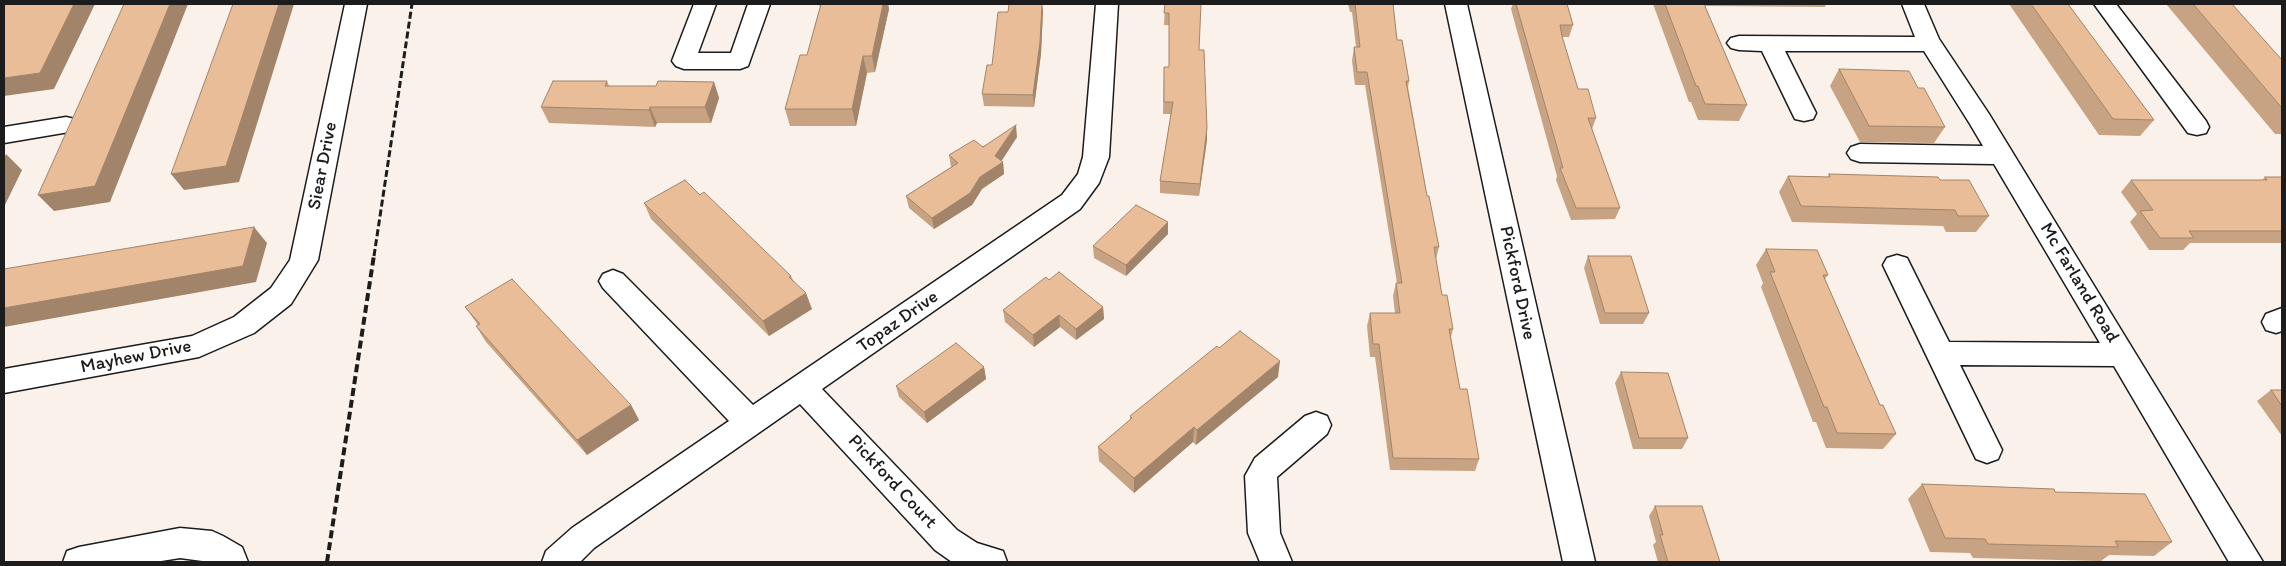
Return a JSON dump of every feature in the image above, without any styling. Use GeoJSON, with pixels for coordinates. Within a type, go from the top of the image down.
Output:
{"type":"FeatureCollection","features":[{"type":"Feature","properties":{"kind":"street","name":"Siear Drive"},"geometry":{"type":"LineString","coordinates":[[260,314],[290,285],[304,260],[356,4]]}},
{"type":"Feature","properties":{"kind":"street"},"geometry":{"type":"LineString","coordinates":[[705,4],[684,61],[740,61],[758,4]]}},
{"type":"Feature","properties":{"kind":"street","name":"Topaz Drive"},"geometry":{"type":"LineString","coordinates":[[558,562],[583,538],[1065,207],[1082,189],[1093,171],[1096,157],[1107,4]]}},
{"type":"Feature","properties":{"kind":"street","name":"Pickford Drive"},"geometry":{"type":"LineString","coordinates":[[1456,4],[1579,562]]}},
{"type":"Feature","properties":{"kind":"street","name":"Mc Farland Road"},"geometry":{"type":"LineString","coordinates":[[1913,4],[1920,23],[1932,44],[2002,155],[2247,562]]}},
{"type":"Feature","properties":{"kind":"street"},"geometry":{"type":"LineString","coordinates":[[2104,4],[2197,127]]}},
{"type":"Feature","properties":{"kind":"street"},"geometry":{"type":"LineString","coordinates":[[1740,43],[1932,44]]}},
{"type":"Feature","properties":{"kind":"street"},"geometry":{"type":"LineString","coordinates":[[1770,44],[1804,113]]}},
{"type":"Feature","properties":{"kind":"street"},"geometry":{"type":"LineString","coordinates":[[4,135],[66,126]]}},
{"type":"Feature","properties":{"kind":"street"},"geometry":{"type":"LineString","coordinates":[[1860,153],[2002,155]]}},
{"type":"Feature","properties":{"kind":"street"},"geometry":{"type":"LineString","coordinates":[[1897,265],[1988,450]]}},
{"type":"Feature","properties":{"kind":"street"},"geometry":{"type":"LineString","coordinates":[[613,281],[751,422]]}},
{"type":"Feature","properties":{"kind":"street","name":"Mayhew Drive"},"geometry":{"type":"LineString","coordinates":[[4,381],[180,351],[227,334],[260,314]]}},
{"type":"Feature","properties":{"kind":"street"},"geometry":{"type":"LineString","coordinates":[[1940,353],[2122,355]]}},
{"type":"Feature","properties":{"kind":"street","name":"Pickford Court"},"geometry":{"type":"LineString","coordinates":[[802,387],[946,540],[968,555],[991,562]]}},
{"type":"Feature","properties":{"kind":"street"},"geometry":{"type":"LineString","coordinates":[[1276,562],[1264,533],[1261,476],[1266,467],[1316,425]]}},
{"type":"Feature","properties":{"kind":"street"},"geometry":{"type":"LineString","coordinates":[[79,562],[180,543],[212,546],[229,558]]}},
{"type":"Feature","properties":{"kind":"building"},"geometry":{"type":"Polygon","coordinates":[[[4,4],[74,4],[40,73],[4,78],[4,4]]]}},
{"type":"Feature","properties":{"kind":"building"},"geometry":{"type":"Polygon","coordinates":[[[124,4],[170,4],[95,186],[38,195],[124,4]]]}},
{"type":"Feature","properties":{"kind":"building"},"geometry":{"type":"Polygon","coordinates":[[[233,4],[279,4],[226,166],[171,174],[233,4]]]}},
{"type":"Feature","properties":{"kind":"building"},"geometry":{"type":"Polygon","coordinates":[[[821,4],[883,4],[872,56],[863,56],[852,109],[785,109],[800,55],[807,55],[821,4]]]}},
{"type":"Feature","properties":{"kind":"building"},"geometry":{"type":"Polygon","coordinates":[[[1009,4],[1042,4],[1040,42],[1033,95],[982,94],[987,65],[992,65],[998,12],[1008,12],[1009,4]]]}},
{"type":"Feature","properties":{"kind":"building"},"geometry":{"type":"Polygon","coordinates":[[[1165,4],[1201,4],[1199,50],[1204,50],[1207,128],[1200,184],[1160,181],[1173,102],[1164,102],[1164,67],[1169,67],[1169,13],[1164,13],[1165,4]]]}},
{"type":"Feature","properties":{"kind":"building"},"geometry":{"type":"Polygon","coordinates":[[[1355,4],[1393,4],[1397,40],[1402,40],[1409,81],[1406,81],[1427,196],[1429,196],[1439,247],[1434,247],[1442,295],[1447,295],[1453,329],[1449,329],[1460,389],[1467,389],[1479,459],[1393,458],[1379,344],[1373,344],[1370,313],[1400,313],[1396,283],[1402,283],[1367,72],[1357,72],[1354,47],[1360,47],[1355,4]]]}},
{"type":"Feature","properties":{"kind":"building"},"geometry":{"type":"Polygon","coordinates":[[[1516,4],[1567,4],[1573,25],[1560,25],[1562,36],[1578,89],[1588,89],[1596,118],[1588,118],[1620,208],[1576,208],[1560,168],[1563,168],[1516,4]]]}},
{"type":"Feature","properties":{"kind":"building"},"geometry":{"type":"Polygon","coordinates":[[[1665,4],[1704,4],[1747,105],[1705,104],[1698,86],[1696,86],[1665,4]]]}},
{"type":"Feature","properties":{"kind":"building"},"geometry":{"type":"Polygon","coordinates":[[[2031,4],[2068,4],[2154,120],[2113,119],[2031,4]]]}},
{"type":"Feature","properties":{"kind":"building"},"geometry":{"type":"Polygon","coordinates":[[[2193,4],[2232,4],[2282,60],[2282,108],[2193,4]]]}},
{"type":"Feature","properties":{"kind":"building"},"geometry":{"type":"Polygon","coordinates":[[[1839,69],[1909,71],[1918,88],[1924,88],[1945,127],[1869,126],[1839,69]]]}},
{"type":"Feature","properties":{"kind":"building"},"geometry":{"type":"Polygon","coordinates":[[[553,81],[607,81],[605,86],[656,86],[658,81],[714,82],[705,107],[650,107],[649,110],[541,107],[553,81]]]}},
{"type":"Feature","properties":{"kind":"building"},"geometry":{"type":"Polygon","coordinates":[[[1016,125],[995,156],[1003,162],[980,177],[970,193],[932,218],[906,196],[958,163],[949,155],[974,140],[983,147],[1016,125]]]}},
{"type":"Feature","properties":{"kind":"building"},"geometry":{"type":"Polygon","coordinates":[[[1829,174],[1938,177],[1940,180],[1969,180],[1989,216],[1958,216],[1955,210],[1801,206],[1788,176],[1830,177],[1829,174]]]}},
{"type":"Feature","properties":{"kind":"building"},"geometry":{"type":"Polygon","coordinates":[[[2265,177],[2282,177],[2282,231],[2189,231],[2194,238],[2160,238],[2140,211],[2153,210],[2131,180],[2267,180],[2265,177]]]}},
{"type":"Feature","properties":{"kind":"building"},"geometry":{"type":"Polygon","coordinates":[[[685,180],[700,195],[704,192],[791,276],[789,277],[806,293],[763,321],[644,203],[685,180]]]}},
{"type":"Feature","properties":{"kind":"building"},"geometry":{"type":"Polygon","coordinates":[[[1136,205],[1168,222],[1126,265],[1093,246],[1136,205]]]}},
{"type":"Feature","properties":{"kind":"building"},"geometry":{"type":"Polygon","coordinates":[[[254,227],[243,266],[4,308],[4,269],[254,227]]]}},
{"type":"Feature","properties":{"kind":"building"},"geometry":{"type":"Polygon","coordinates":[[[1766,249],[1817,250],[1828,275],[1823,275],[1880,405],[1883,405],[1896,434],[1837,433],[1827,407],[1824,407],[1770,272],[1775,272],[1766,249]]]}},
{"type":"Feature","properties":{"kind":"building"},"geometry":{"type":"Polygon","coordinates":[[[1588,256],[1631,256],[1649,313],[1605,313],[1588,256]]]}},
{"type":"Feature","properties":{"kind":"building"},"geometry":{"type":"Polygon","coordinates":[[[1059,272],[1103,307],[1076,329],[1059,315],[1033,335],[1003,310],[1046,277],[1049,280],[1059,272]]]}},
{"type":"Feature","properties":{"kind":"building"},"geometry":{"type":"Polygon","coordinates":[[[512,279],[631,405],[577,440],[476,326],[480,324],[465,307],[512,279]]]}},
{"type":"Feature","properties":{"kind":"building"},"geometry":{"type":"Polygon","coordinates":[[[1240,331],[1280,361],[1197,430],[1194,427],[1134,478],[1098,447],[1132,418],[1130,416],[1217,346],[1219,348],[1240,331]]]}},
{"type":"Feature","properties":{"kind":"building"},"geometry":{"type":"Polygon","coordinates":[[[956,343],[984,367],[924,412],[896,386],[956,343]]]}},
{"type":"Feature","properties":{"kind":"building"},"geometry":{"type":"Polygon","coordinates":[[[1621,372],[1668,373],[1688,438],[1639,438],[1621,372]]]}},
{"type":"Feature","properties":{"kind":"building"},"geometry":{"type":"Polygon","coordinates":[[[2271,390],[2282,390],[2282,406],[2271,390]]]}},
{"type":"Feature","properties":{"kind":"building"},"geometry":{"type":"Polygon","coordinates":[[[1922,484],[2054,489],[2055,492],[2145,494],[2172,542],[2115,541],[2118,547],[1988,544],[1985,539],[1945,538],[1922,484]]]}},
{"type":"Feature","properties":{"kind":"building"},"geometry":{"type":"Polygon","coordinates":[[[1655,506],[1702,506],[1720,562],[1668,562],[1660,535],[1663,535],[1655,506]]]}},
{"type":"Feature","properties":{"kind":"railway"},"geometry":{"type":"LineString","coordinates":[[374,256],[412,4]]}},
{"type":"Feature","properties":{"kind":"railway"},"geometry":{"type":"LineString","coordinates":[[327,562],[374,255]]}}]}
